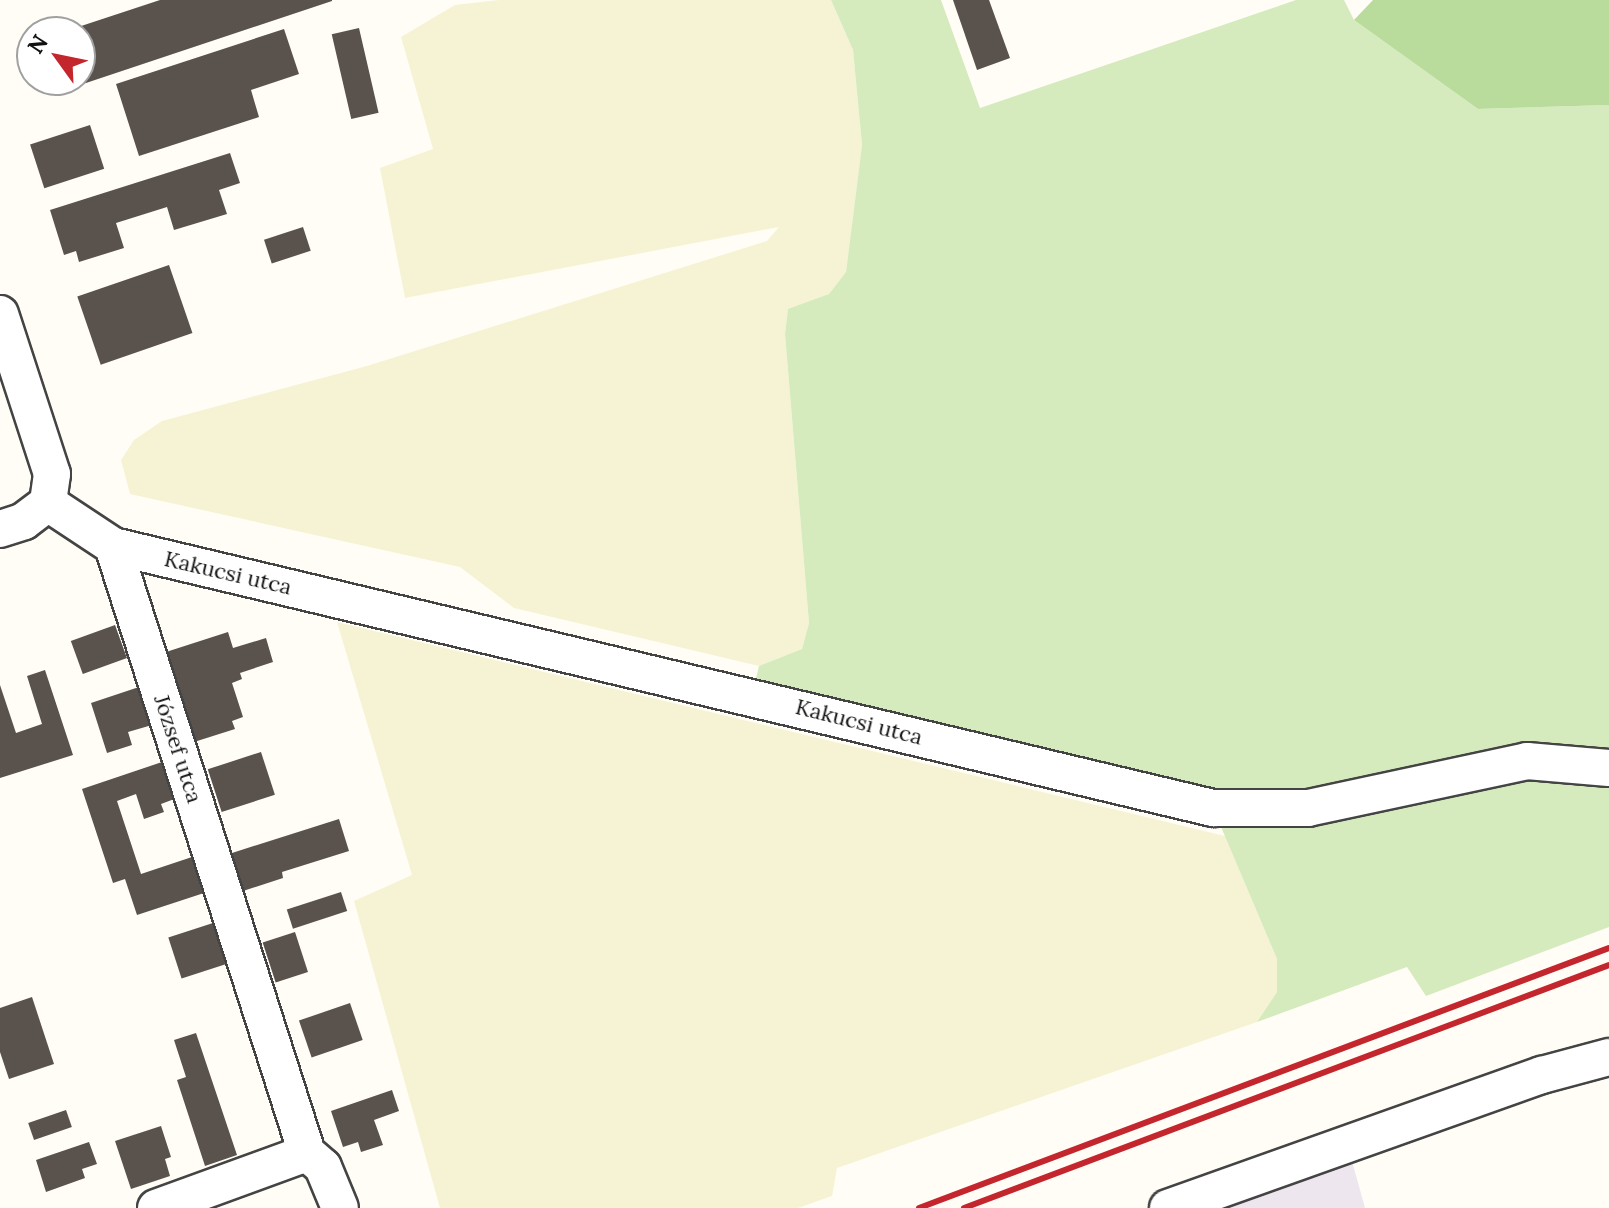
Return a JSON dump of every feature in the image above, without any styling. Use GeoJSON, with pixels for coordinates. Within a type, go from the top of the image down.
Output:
{"type":"FeatureCollection","features":[{"type":"Feature","properties":{"kind":"street"},"geometry":{"type":"LineString","coordinates":[[0,314],[52,474],[48,503],[24,521],[0,529]]}},
{"type":"Feature","properties":{"kind":"street"},"geometry":{"type":"LineString","coordinates":[[48,503],[113,546]]}},
{"type":"Feature","properties":{"kind":"street","name":"Kakucsi utca"},"geometry":{"type":"LineString","coordinates":[[113,546],[1213,808],[1308,808],[1527,761],[1609,768]]}},
{"type":"Feature","properties":{"kind":"street","name":"József utca"},"geometry":{"type":"LineString","coordinates":[[113,546],[307,1153],[323,1167],[340,1208]]}},
{"type":"Feature","properties":{"kind":"street"},"geometry":{"type":"LineString","coordinates":[[1168,1208],[1542,1075],[1609,1057]]}},
{"type":"Feature","properties":{"kind":"street"},"geometry":{"type":"LineString","coordinates":[[156,1208],[307,1153]]}},
{"type":"Feature","properties":{"kind":"shaded area"},"geometry":{"type":"Polygon","coordinates":[[[499,0],[831,0],[853,50],[862,145],[846,272],[829,294],[788,310],[785,334],[809,623],[802,649],[759,666],[514,608],[460,567],[130,494],[121,460],[134,440],[162,421],[367,366],[767,241],[779,227],[405,298],[380,168],[433,149],[401,37],[455,5],[499,0]]]}},
{"type":"Feature","properties":{"kind":"shaded area"},"geometry":{"type":"Polygon","coordinates":[[[337,622],[1225,836],[1277,959],[1277,992],[1257,1022],[837,1168],[832,1196],[798,1208],[440,1208],[354,901],[412,875],[337,622]]]}},
{"type":"Feature","properties":{"kind":"shaded area"},"geometry":{"type":"Polygon","coordinates":[[[1347,1143],[1365,1208],[1180,1208],[1347,1143]]]}},
{"type":"Feature","properties":{"kind":"green space"},"geometry":{"type":"Polygon","coordinates":[[[831,0],[941,0],[980,108],[1296,0],[1344,0],[1354,20],[1478,109],[1609,105],[1609,927],[1426,996],[1407,967],[1257,1022],[1277,992],[1277,959],[1213,808],[752,695],[759,666],[802,649],[809,623],[785,334],[788,309],[829,294],[846,272],[862,145],[853,50],[831,0]]]}},
{"type":"Feature","properties":{"kind":"green space"},"geometry":{"type":"Polygon","coordinates":[[[1373,0],[1609,0],[1609,105],[1478,109],[1354,20],[1373,0]]]}},
{"type":"Feature","properties":{"kind":"building"},"geometry":{"type":"Polygon","coordinates":[[[160,0],[332,0],[96,80],[96,21],[160,0]]]}},
{"type":"Feature","properties":{"kind":"building"},"geometry":{"type":"Polygon","coordinates":[[[953,0],[989,0],[1010,58],[977,70],[953,0]]]}},
{"type":"Feature","properties":{"kind":"building"},"geometry":{"type":"Polygon","coordinates":[[[359,28],[379,113],[351,119],[332,34],[359,28]]]}},
{"type":"Feature","properties":{"kind":"building"},"geometry":{"type":"Polygon","coordinates":[[[284,29],[299,74],[251,90],[259,117],[139,156],[116,84],[284,29]]]}},
{"type":"Feature","properties":{"kind":"building"},"geometry":{"type":"Polygon","coordinates":[[[90,125],[104,169],[44,188],[30,144],[90,125]]]}},
{"type":"Feature","properties":{"kind":"building"},"geometry":{"type":"Polygon","coordinates":[[[230,153],[240,183],[219,190],[227,214],[174,230],[167,207],[116,223],[124,248],[79,262],[76,251],[64,255],[50,210],[230,153]]]}},
{"type":"Feature","properties":{"kind":"building"},"geometry":{"type":"Polygon","coordinates":[[[303,227],[311,251],[272,263],[264,240],[303,227]]]}},
{"type":"Feature","properties":{"kind":"building"},"geometry":{"type":"Polygon","coordinates":[[[169,265],[192,333],[101,365],[77,297],[169,265]]]}},
{"type":"Feature","properties":{"kind":"building"},"geometry":{"type":"Polygon","coordinates":[[[115,625],[127,658],[83,674],[71,641],[115,625]]]}},
{"type":"Feature","properties":{"kind":"building"},"geometry":{"type":"Polygon","coordinates":[[[228,632],[233,648],[266,638],[273,662],[240,673],[242,679],[232,683],[243,717],[232,721],[235,729],[194,742],[166,652],[228,632]]]}},
{"type":"Feature","properties":{"kind":"building"},"geometry":{"type":"Polygon","coordinates":[[[45,670],[73,755],[0,778],[0,685],[16,733],[42,724],[27,676],[45,670]]]}},
{"type":"Feature","properties":{"kind":"building"},"geometry":{"type":"Polygon","coordinates":[[[139,687],[152,725],[128,732],[132,745],[107,753],[91,703],[139,687]]]}},
{"type":"Feature","properties":{"kind":"building"},"geometry":{"type":"Polygon","coordinates":[[[261,752],[275,795],[222,812],[208,769],[261,752]]]}},
{"type":"Feature","properties":{"kind":"building"},"geometry":{"type":"Polygon","coordinates":[[[165,761],[177,798],[161,804],[164,812],[144,819],[136,794],[117,801],[141,874],[192,857],[204,893],[137,915],[125,879],[113,883],[82,789],[165,761]]]}},
{"type":"Feature","properties":{"kind":"building"},"geometry":{"type":"Polygon","coordinates":[[[339,819],[349,851],[282,872],[283,878],[243,891],[232,853],[339,819]]]}},
{"type":"Feature","properties":{"kind":"building"},"geometry":{"type":"Polygon","coordinates":[[[341,892],[347,911],[293,929],[287,910],[341,892]]]}},
{"type":"Feature","properties":{"kind":"building"},"geometry":{"type":"Polygon","coordinates":[[[213,923],[226,964],[182,978],[168,938],[213,923]]]}},
{"type":"Feature","properties":{"kind":"building"},"geometry":{"type":"Polygon","coordinates":[[[295,932],[308,972],[276,982],[263,943],[295,932]]]}},
{"type":"Feature","properties":{"kind":"building"},"geometry":{"type":"Polygon","coordinates":[[[32,997],[54,1064],[9,1079],[0,1052],[0,1008],[32,997]]]}},
{"type":"Feature","properties":{"kind":"building"},"geometry":{"type":"Polygon","coordinates":[[[350,1003],[363,1040],[312,1057],[299,1021],[350,1003]]]}},
{"type":"Feature","properties":{"kind":"building"},"geometry":{"type":"Polygon","coordinates":[[[196,1033],[237,1155],[205,1166],[177,1080],[186,1077],[174,1040],[196,1033]]]}},
{"type":"Feature","properties":{"kind":"building"},"geometry":{"type":"Polygon","coordinates":[[[392,1090],[399,1111],[374,1120],[383,1145],[361,1152],[358,1142],[343,1147],[331,1111],[392,1090]]]}},
{"type":"Feature","properties":{"kind":"building"},"geometry":{"type":"Polygon","coordinates":[[[66,1110],[72,1127],[34,1140],[28,1123],[66,1110]]]}},
{"type":"Feature","properties":{"kind":"building"},"geometry":{"type":"Polygon","coordinates":[[[161,1126],[171,1157],[165,1159],[170,1176],[131,1189],[115,1141],[161,1126]]]}},
{"type":"Feature","properties":{"kind":"building"},"geometry":{"type":"Polygon","coordinates":[[[89,1142],[97,1164],[82,1169],[85,1178],[46,1192],[36,1160],[89,1142]]]}},
{"type":"Feature","properties":{"kind":"railway"},"geometry":{"type":"LineString","coordinates":[[919,1208],[1609,948]]}},
{"type":"Feature","properties":{"kind":"railway"},"geometry":{"type":"LineString","coordinates":[[964,1208],[1609,965]]}}]}
